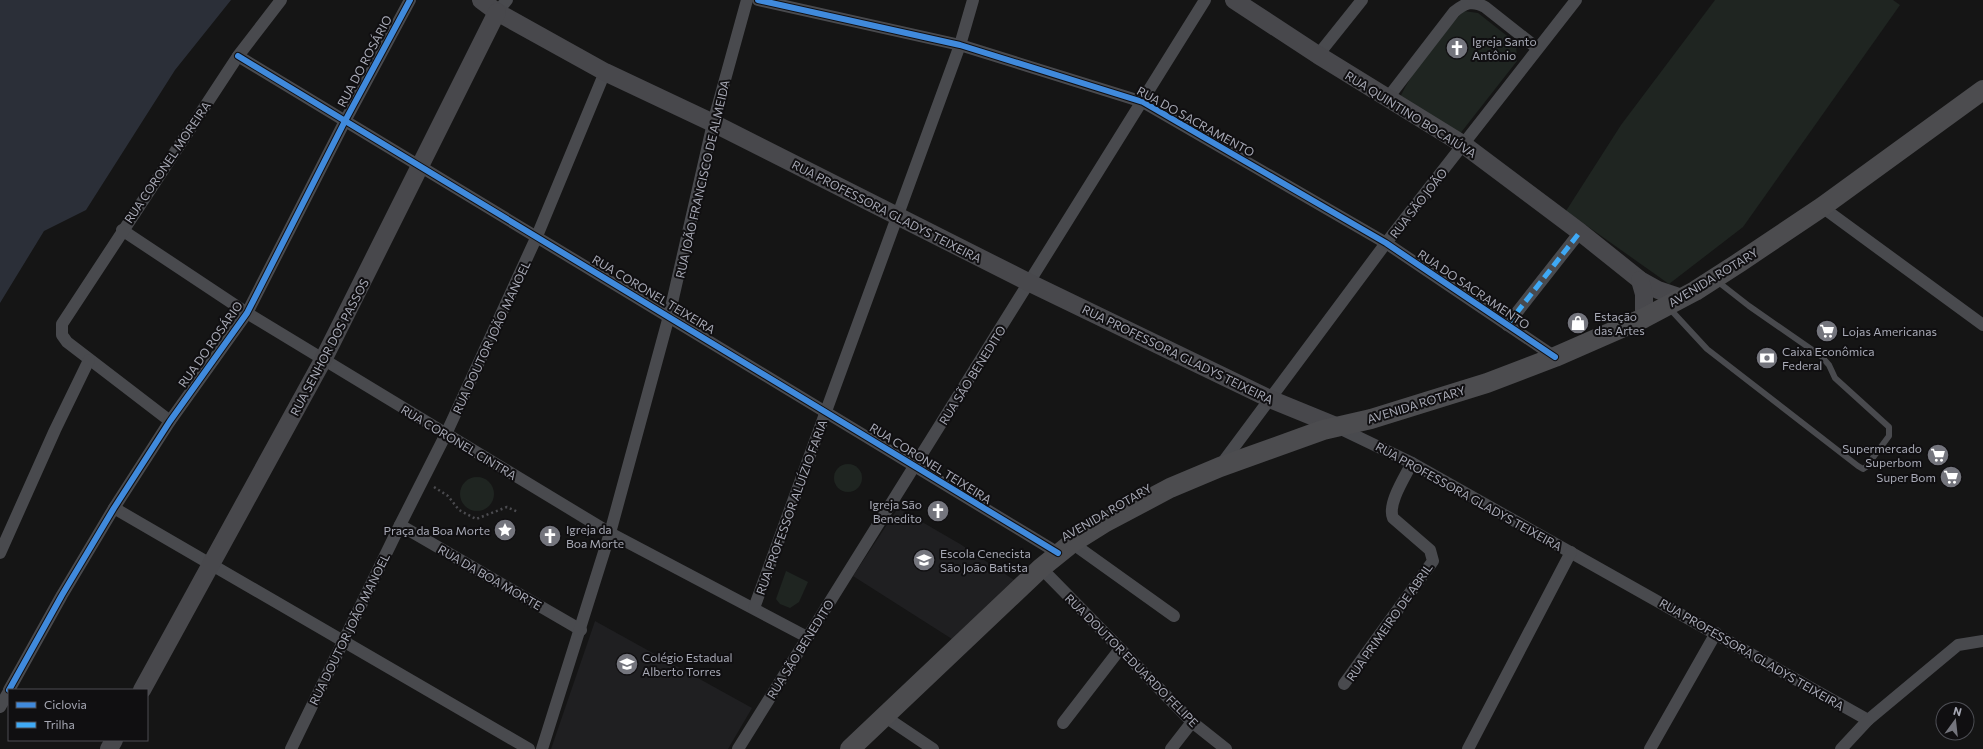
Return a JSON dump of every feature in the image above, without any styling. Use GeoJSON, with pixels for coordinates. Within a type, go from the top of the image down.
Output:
{"type":"FeatureCollection","features":[{"type":"Feature","properties":{"kind":"main road","name":"RUA PROFESSORA GLADYS TEIXEIRA"},"geometry":{"type":"LineString","coordinates":[[481,0],[502,6],[605,72],[713,123],[1030,283],[1270,399],[1336,426]]}},
{"type":"Feature","properties":{"kind":"main road","name":"RUA QUINTINO BOCAIÚVA"},"geometry":{"type":"LineString","coordinates":[[1234,0],[1318,56],[1464,145],[1580,232],[1640,280],[1658,290],[1674,302]]}},
{"type":"Feature","properties":{"kind":"main road","name":"RUA SENHOR DOS PASSOS"},"geometry":{"type":"LineString","coordinates":[[143,689],[323,360],[502,6]]}},
{"type":"Feature","properties":{"kind":"main road","name":"AVENIDA ROTARY"},"geometry":{"type":"LineString","coordinates":[[850,749],[1041,568],[1065,548],[1104,523],[1170,488],[1259,451],[1336,426],[1371,419],[1487,383],[1555,357],[1644,318],[1714,279],[1822,207],[1983,90]]}},
{"type":"Feature","properties":{"kind":"main road"},"geometry":{"type":"LineString","coordinates":[[1640,280],[1644,294],[1644,318]]}},
{"type":"Feature","properties":{"kind":"street","name":"RUA CORONEL MOREIRA"},"geometry":{"type":"LineString","coordinates":[[89,360],[67,342],[61,329],[64,317],[238,56],[281,0]]}},
{"type":"Feature","properties":{"kind":"street","name":"RUA DO ROSÁRIO"},"geometry":{"type":"LineString","coordinates":[[10,689],[62,595],[114,508],[170,421],[247,313],[345,121],[410,0]]}},
{"type":"Feature","properties":{"kind":"street","name":"RUA JOÃO FRANCISCO DE ALMEIDA"},"geometry":{"type":"LineString","coordinates":[[542,749],[581,630],[610,533],[669,316],[713,123],[747,0]]}},
{"type":"Feature","properties":{"kind":"street","name":"RUA DO SACRAMENTO"},"geometry":{"type":"LineString","coordinates":[[758,0],[960,45],[1142,102],[1386,243],[1555,357]]}},
{"type":"Feature","properties":{"kind":"street","name":"RUA PROFESSOR ALUÍZIO FARIA"},"geometry":{"type":"LineString","coordinates":[[754,608],[960,45],[973,0]]}},
{"type":"Feature","properties":{"kind":"street","name":"RUA SÃO BENEDITO"},"geometry":{"type":"LineString","coordinates":[[738,749],[1030,283],[1205,0]]}},
{"type":"Feature","properties":{"kind":"street"},"geometry":{"type":"LineString","coordinates":[[1318,56],[1362,0]]}},
{"type":"Feature","properties":{"kind":"street","name":"RUA SÃO JOÃO"},"geometry":{"type":"LineString","coordinates":[[1220,466],[1386,243],[1576,0]]}},
{"type":"Feature","properties":{"kind":"street"},"geometry":{"type":"LineString","coordinates":[[1387,99],[1454,12],[1462,5],[1477,3],[1485,7],[1537,48]]}},
{"type":"Feature","properties":{"kind":"street","name":"RUA CORONEL TEIXEIRA"},"geometry":{"type":"LineString","coordinates":[[238,56],[826,411],[915,467],[1065,548],[1174,616]]}},
{"type":"Feature","properties":{"kind":"street","name":"RUA DOUTOR JOÃO MANOEL"},"geometry":{"type":"LineString","coordinates":[[291,749],[342,641],[446,434],[537,236],[605,72]]}},
{"type":"Feature","properties":{"kind":"street"},"geometry":{"type":"LineString","coordinates":[[1822,207],[1983,325]]}},
{"type":"Feature","properties":{"kind":"street","name":"RUA CORONEL CINTRA"},"geometry":{"type":"LineString","coordinates":[[122,230],[247,313],[610,533],[807,637]]}},
{"type":"Feature","properties":{"kind":"street"},"geometry":{"type":"LineString","coordinates":[[1507,325],[1580,232]]}},
{"type":"Feature","properties":{"kind":"street"},"geometry":{"type":"LineString","coordinates":[[0,553],[51,437],[89,360],[170,421]]}},
{"type":"Feature","properties":{"kind":"street","name":"RUA PROFESSORA GLADYS TEIXEIRA"},"geometry":{"type":"LineString","coordinates":[[1336,426],[1412,463],[1868,720]]}},
{"type":"Feature","properties":{"kind":"street","name":"RUA PRIMEIRO DE ABRIL"},"geometry":{"type":"LineString","coordinates":[[1344,684],[1432,561],[1433,556],[1430,550],[1393,518],[1390,513],[1393,501],[1412,463]]}},
{"type":"Feature","properties":{"kind":"street"},"geometry":{"type":"LineString","coordinates":[[114,508],[529,749]]}},
{"type":"Feature","properties":{"kind":"street","name":"RUA DA BOA MORTE"},"geometry":{"type":"LineString","coordinates":[[400,525],[581,630]]}},
{"type":"Feature","properties":{"kind":"street"},"geometry":{"type":"LineString","coordinates":[[1468,749],[1571,552]]}},
{"type":"Feature","properties":{"kind":"street","name":"RUA DOUTOR EDUARDO FELIPE"},"geometry":{"type":"LineString","coordinates":[[1041,568],[1192,722],[1226,749]]}},
{"type":"Feature","properties":{"kind":"street"},"geometry":{"type":"LineString","coordinates":[[1650,749],[1716,633]]}},
{"type":"Feature","properties":{"kind":"street"},"geometry":{"type":"LineString","coordinates":[[1841,749],[1868,720],[1958,645],[1983,641]]}},
{"type":"Feature","properties":{"kind":"street"},"geometry":{"type":"LineString","coordinates":[[1063,723],[1120,649]]}},
{"type":"Feature","properties":{"kind":"street","name":"RUA DO ROSÁRIO"},"geometry":{"type":"LineString","coordinates":[[0,707],[8,692]]}},
{"type":"Feature","properties":{"kind":"street"},"geometry":{"type":"LineString","coordinates":[[884,716],[934,749]]}},
{"type":"Feature","properties":{"kind":"street"},"geometry":{"type":"LineString","coordinates":[[1171,749],[1192,722]]}},
{"type":"Feature","properties":{"kind":"lane"},"geometry":{"type":"LineString","coordinates":[[1674,302],[1707,349],[1858,466],[1863,469],[1866,467],[1889,436],[1889,427],[1835,378],[1829,365],[1821,356],[1749,306],[1714,279]]}},
{"type":"Feature","properties":{"kind":"path"},"geometry":{"type":"LineString","coordinates":[[423,481],[448,496],[459,510],[476,519],[507,507],[518,512]]}},
{"type":"Feature","properties":{"kind":"shaded area"},"geometry":{"type":"Polygon","coordinates":[[[0,0],[231,0],[175,70],[86,210],[44,231],[0,303],[0,0]]]}},
{"type":"Feature","properties":{"kind":"shaded area"},"geometry":{"type":"Polygon","coordinates":[[[1715,0],[1893,0],[1900,5],[1743,227],[1669,284],[1566,211],[1621,125],[1715,0]]]}},
{"type":"Feature","properties":{"kind":"shaded area"},"geometry":{"type":"Polygon","coordinates":[[[1464,11],[1478,13],[1516,43],[1517,61],[1459,135],[1399,99],[1412,75],[1436,41],[1464,11]]]}},
{"type":"Feature","properties":{"kind":"shaded area"},"geometry":{"type":"Polygon","coordinates":[[[848,464],[858,468],[862,478],[858,488],[848,492],[838,488],[834,478],[838,468],[848,464]]]}},
{"type":"Feature","properties":{"kind":"shaded area"},"geometry":{"type":"Polygon","coordinates":[[[480,477],[489,482],[493,487],[493,501],[489,506],[484,510],[474,511],[470,510],[461,501],[460,491],[461,487],[470,478],[480,477]]]}},
{"type":"Feature","properties":{"kind":"shaded area","name":"Escola Cenecista São João Batista"},"geometry":{"type":"Polygon","coordinates":[[[898,508],[960,544],[1014,580],[952,639],[853,576],[898,508]]]}},
{"type":"Feature","properties":{"kind":"shaded area"},"geometry":{"type":"Polygon","coordinates":[[[786,571],[808,582],[799,602],[790,608],[780,604],[776,599],[786,571]]]}},
{"type":"Feature","properties":{"kind":"shaded area","name":"Colégio Estadual Alberto Torres"},"geometry":{"type":"Polygon","coordinates":[[[595,621],[752,708],[728,749],[551,749],[595,621]]]}},
{"type":"Feature","properties":{"kind":"marked path"},"geometry":{"type":"LineString","coordinates":[[1507,325],[1580,232]]}},
{"type":"Feature","properties":{"kind":"cycle path"},"geometry":{"type":"LineString","coordinates":[[10,689],[62,595],[114,508],[170,421],[247,313],[345,121],[410,0]]}},
{"type":"Feature","properties":{"kind":"cycle path"},"geometry":{"type":"LineString","coordinates":[[758,0],[960,45],[1143,102],[1386,243],[1555,357]]}},
{"type":"Feature","properties":{"kind":"cycle path"},"geometry":{"type":"LineString","coordinates":[[238,56],[1058,553]]}},
{"type":"Feature","properties":{"kind":"place","name":"Igreja Santo Antônio"},"geometry":{"type":"Point","coordinates":[1457,48]}},
{"type":"Feature","properties":{"kind":"place","name":"Estação das Artes"},"geometry":{"type":"Point","coordinates":[1578,323]}},
{"type":"Feature","properties":{"kind":"place","name":"Lojas Americanas"},"geometry":{"type":"Point","coordinates":[1827,331]}},
{"type":"Feature","properties":{"kind":"place","name":"Caixa Econômica Federal"},"geometry":{"type":"Point","coordinates":[1767,358]}},
{"type":"Feature","properties":{"kind":"place","name":"Supermercado Superbom"},"geometry":{"type":"Point","coordinates":[1938,455]}},
{"type":"Feature","properties":{"kind":"place","name":"Super Bom"},"geometry":{"type":"Point","coordinates":[1951,477]}},
{"type":"Feature","properties":{"kind":"place","name":"Igreja São Benedito"},"geometry":{"type":"Point","coordinates":[938,511]}},
{"type":"Feature","properties":{"kind":"place","name":"Praça da Boa Morte"},"geometry":{"type":"Point","coordinates":[505,530]}},
{"type":"Feature","properties":{"kind":"place","name":"Igreja da Boa Morte"},"geometry":{"type":"Point","coordinates":[550,536]}},
{"type":"Feature","properties":{"kind":"place","name":"Escola Cenecista São João Batista"},"geometry":{"type":"Point","coordinates":[924,560]}},
{"type":"Feature","properties":{"kind":"place","name":"Colégio Estadual Alberto Torres"},"geometry":{"type":"Point","coordinates":[627,664]}}]}
